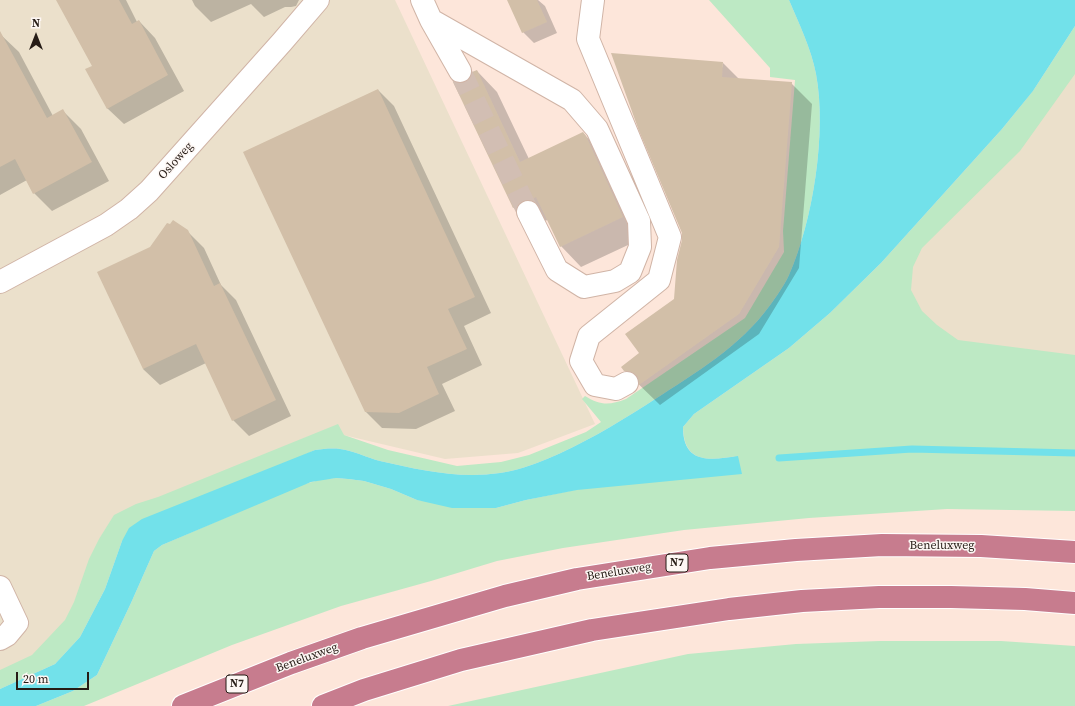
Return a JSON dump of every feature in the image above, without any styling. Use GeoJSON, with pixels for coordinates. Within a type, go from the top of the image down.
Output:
{"type":"FeatureCollection","features":[{"type":"Feature","properties":{"kind":"highway","name":"Beneluxweg"},"geometry":{"type":"LineString","coordinates":[[183,706],[291,663],[362,638],[505,596],[577,579],[710,558],[796,550],[882,545],[981,546],[1075,552]]}},
{"type":"Feature","properties":{"kind":"highway"},"geometry":{"type":"LineString","coordinates":[[323,706],[364,690],[461,660],[592,630],[729,609],[802,601],[879,597],[951,596],[1075,602]]}},
{"type":"Feature","properties":{"kind":"street","name":"Osloweg"},"geometry":{"type":"LineString","coordinates":[[0,282],[106,225],[129,209],[149,191],[318,0]]}},
{"type":"Feature","properties":{"kind":"street"},"geometry":{"type":"LineString","coordinates":[[422,0],[431,20],[460,71]]}},
{"type":"Feature","properties":{"kind":"street"},"geometry":{"type":"LineString","coordinates":[[593,0],[588,39],[670,237],[658,280],[589,336],[581,361],[594,385],[616,389],[627,383]]}},
{"type":"Feature","properties":{"kind":"street"},"geometry":{"type":"LineString","coordinates":[[431,20],[572,100],[597,129],[639,221],[640,247],[630,272],[615,281],[584,287],[557,270],[528,212]]}},
{"type":"Feature","properties":{"kind":"street"},"geometry":{"type":"LineString","coordinates":[[0,587],[17,623],[7,635],[0,639]]}},
{"type":"Feature","properties":{"kind":"shaded area"},"geometry":{"type":"Polygon","coordinates":[[[0,0],[395,0],[595,424],[518,453],[445,459],[335,433],[125,513],[47,656],[0,675],[0,0]]]}},
{"type":"Feature","properties":{"kind":"shaded area"},"geometry":{"type":"Polygon","coordinates":[[[1075,37],[1075,407],[968,411],[890,293],[905,254],[1075,37]]]}},
{"type":"Feature","properties":{"kind":"green space"},"geometry":{"type":"Polygon","coordinates":[[[709,0],[789,0],[808,45],[816,74],[820,122],[819,149],[816,176],[805,229],[798,253],[787,279],[771,304],[752,327],[709,364],[646,405],[586,441],[530,466],[512,471],[485,475],[439,473],[375,460],[355,452],[345,450],[315,450],[122,541],[105,589],[80,637],[55,664],[0,689],[0,670],[32,655],[65,620],[74,602],[89,559],[99,539],[114,515],[136,504],[158,497],[338,424],[344,435],[388,450],[457,466],[501,462],[529,455],[586,432],[601,422],[582,399],[585,396],[596,402],[606,404],[626,399],[745,318],[784,252],[783,231],[795,80],[770,77],[770,68],[709,0]]]}},
{"type":"Feature","properties":{"kind":"green space"},"geometry":{"type":"Polygon","coordinates":[[[1075,26],[1075,74],[1020,151],[922,248],[913,267],[911,290],[922,311],[937,325],[958,340],[1075,355],[1075,511],[947,509],[809,518],[684,530],[563,548],[497,561],[341,606],[232,645],[84,706],[36,706],[73,691],[97,675],[154,551],[162,545],[301,485],[323,479],[348,479],[364,481],[391,489],[417,500],[496,508],[526,500],[738,456],[709,459],[693,454],[688,448],[683,427],[694,414],[789,348],[830,313],[881,263],[1002,129],[1033,91],[1075,26]]]}},
{"type":"Feature","properties":{"kind":"green space"},"geometry":{"type":"Polygon","coordinates":[[[880,641],[1001,641],[1075,646],[1075,706],[448,706],[688,654],[796,644],[880,641]]]}},
{"type":"Feature","properties":{"kind":"water"},"geometry":{"type":"Polygon","coordinates":[[[789,0],[1075,0],[1075,26],[1033,91],[1002,129],[881,263],[830,313],[789,348],[694,414],[683,427],[684,439],[688,448],[693,454],[709,459],[738,456],[742,474],[577,490],[526,500],[496,508],[452,508],[417,500],[391,489],[364,481],[336,478],[311,482],[162,545],[154,551],[97,675],[73,691],[36,706],[0,706],[0,689],[55,664],[80,637],[105,589],[122,541],[129,528],[142,519],[315,450],[345,450],[355,452],[375,460],[439,473],[485,475],[524,468],[586,441],[610,427],[709,364],[738,340],[752,327],[767,309],[789,275],[798,253],[805,229],[816,176],[820,122],[816,74],[808,45],[789,0]]]}},
{"type":"Feature","properties":{"kind":"building"},"geometry":{"type":"Polygon","coordinates":[[[56,0],[119,0],[132,24],[139,20],[168,75],[107,109],[85,69],[92,66],[56,0]]]}},
{"type":"Feature","properties":{"kind":"building"},"geometry":{"type":"Polygon","coordinates":[[[507,0],[537,0],[547,22],[522,33],[507,0]]]}},
{"type":"Feature","properties":{"kind":"building"},"geometry":{"type":"Polygon","coordinates":[[[0,31],[47,118],[63,109],[92,162],[33,194],[15,159],[0,167],[0,31]]]}},
{"type":"Feature","properties":{"kind":"building"},"geometry":{"type":"Polygon","coordinates":[[[611,53],[723,62],[722,77],[792,82],[779,247],[739,314],[639,385],[638,377],[634,373],[624,371],[621,367],[639,353],[625,334],[674,299],[677,260],[682,240],[682,233],[639,131],[611,53]]]}},
{"type":"Feature","properties":{"kind":"building"},"geometry":{"type":"Polygon","coordinates":[[[477,70],[520,162],[583,132],[623,217],[560,247],[536,197],[523,201],[513,208],[453,82],[466,82],[471,78],[472,72],[477,70]]]}},
{"type":"Feature","properties":{"kind":"building"},"geometry":{"type":"Polygon","coordinates":[[[378,89],[475,297],[448,309],[467,349],[427,367],[439,394],[399,413],[365,412],[243,152],[378,89]]]}},
{"type":"Feature","properties":{"kind":"building"},"geometry":{"type":"Polygon","coordinates":[[[173,220],[188,230],[214,286],[220,283],[276,400],[232,421],[196,344],[143,369],[97,272],[150,247],[167,223],[170,224],[173,220]]]}},
{"type":"Feature","properties":{"kind":"waterway"},"geometry":{"type":"LineString","coordinates":[[779,458],[912,449],[1075,453]]}},
{"type":"Feature","properties":{"kind":"tunnel"},"geometry":{"type":"LineString","coordinates":[[460,71],[528,212]]}}]}
